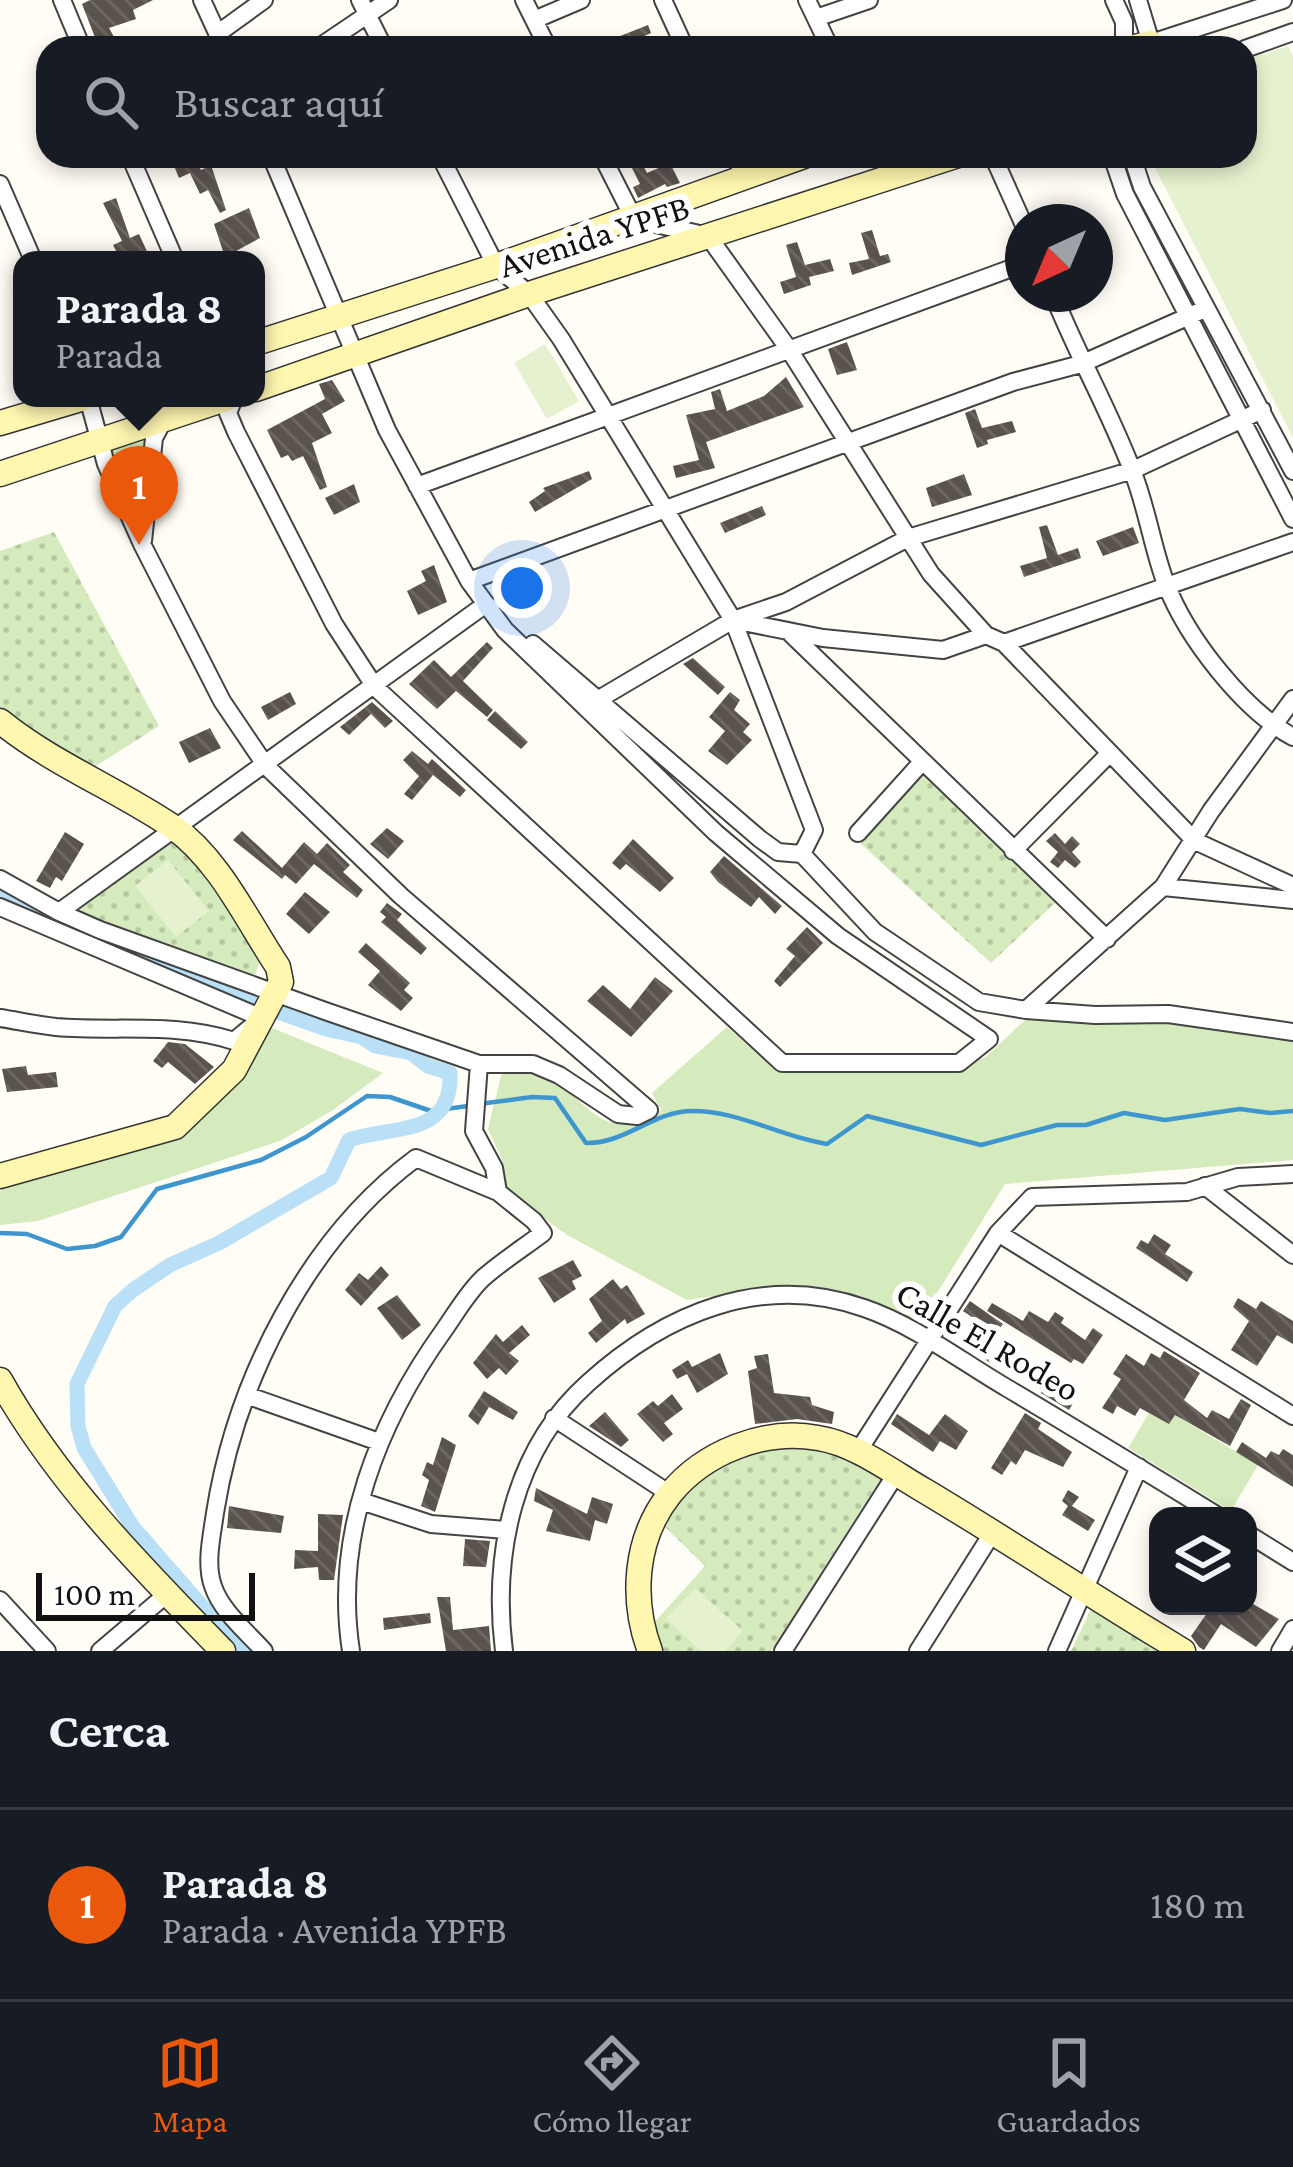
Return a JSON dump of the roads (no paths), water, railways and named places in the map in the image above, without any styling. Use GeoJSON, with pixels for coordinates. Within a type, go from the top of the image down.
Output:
{"type":"FeatureCollection","features":[{"type":"Feature","properties":{"kind":"street"},"geometry":{"type":"LineString","coordinates":[[62,0],[77,36]]}},
{"type":"Feature","properties":{"kind":"street"},"geometry":{"type":"LineString","coordinates":[[202,0],[219,36]]}},
{"type":"Feature","properties":{"kind":"street"},"geometry":{"type":"LineString","coordinates":[[226,36],[264,0]]}},
{"type":"Feature","properties":{"kind":"street"},"geometry":{"type":"LineString","coordinates":[[331,36],[363,7],[388,0]]}},
{"type":"Feature","properties":{"kind":"street"},"geometry":{"type":"LineString","coordinates":[[524,0],[542,36]]}},
{"type":"Feature","properties":{"kind":"street"},"geometry":{"type":"LineString","coordinates":[[534,20],[581,0]]}},
{"type":"Feature","properties":{"kind":"street"},"geometry":{"type":"LineString","coordinates":[[663,0],[680,36]]}},
{"type":"Feature","properties":{"kind":"street"},"geometry":{"type":"LineString","coordinates":[[807,0],[824,36]]}},
{"type":"Feature","properties":{"kind":"street"},"geometry":{"type":"LineString","coordinates":[[816,18],[869,0]]}},
{"type":"Feature","properties":{"kind":"street"},"geometry":{"type":"LineString","coordinates":[[1114,0],[1132,36]]}},
{"type":"Feature","properties":{"kind":"street"},"geometry":{"type":"LineString","coordinates":[[1138,0],[1139,36]]}},
{"type":"Feature","properties":{"kind":"street"},"geometry":{"type":"LineString","coordinates":[[1173,36],[1280,1],[1292,36],[1257,46]]}},
{"type":"Feature","properties":{"kind":"street"},"geometry":{"type":"LineString","coordinates":[[363,7],[378,36]]}},
{"type":"Feature","properties":{"kind":"street"},"geometry":{"type":"LineString","coordinates":[[135,168],[171,251]]}},
{"type":"Feature","properties":{"kind":"street"},"geometry":{"type":"LineString","coordinates":[[229,407],[236,432],[334,624],[375,687],[782,1064],[959,1063],[989,1040],[838,936],[716,833],[530,655],[486,604],[417,486],[354,358],[276,168]]}},
{"type":"Feature","properties":{"kind":"street"},"geometry":{"type":"LineString","coordinates":[[446,168],[496,266],[529,294],[668,509],[733,620],[814,830],[802,854]]}},
{"type":"Feature","properties":{"kind":"street"},"geometry":{"type":"LineString","coordinates":[[608,168],[634,219],[708,236],[788,348],[931,574],[986,635],[1004,643],[1195,841],[1293,886]]}},
{"type":"Feature","properties":{"kind":"street","name":"Avenida YPFB"},"geometry":{"type":"LineString","coordinates":[[265,340],[634,219],[736,168]]}},
{"type":"Feature","properties":{"kind":"street","name":"Avenida YPFB"},"geometry":{"type":"LineString","coordinates":[[265,386],[529,294],[919,168]]}},
{"type":"Feature","properties":{"kind":"street"},"geometry":{"type":"LineString","coordinates":[[998,168],[1014,204]]}},
{"type":"Feature","properties":{"kind":"street"},"geometry":{"type":"LineString","coordinates":[[1116,168],[1125,194],[1262,410],[1293,471]]}},
{"type":"Feature","properties":{"kind":"street"},"geometry":{"type":"LineString","coordinates":[[1136,168],[1242,418],[1293,519]]}},
{"type":"Feature","properties":{"kind":"street"},"geometry":{"type":"LineString","coordinates":[[0,184],[28,251]]}},
{"type":"Feature","properties":{"kind":"street"},"geometry":{"type":"LineString","coordinates":[[417,486],[1005,270]]}},
{"type":"Feature","properties":{"kind":"street"},"geometry":{"type":"LineString","coordinates":[[1060,312],[1132,470],[1167,587],[1215,668],[1275,728],[1293,737]]}},
{"type":"Feature","properties":{"kind":"street"},"geometry":{"type":"LineString","coordinates":[[469,581],[1013,382],[1081,364],[1197,312]]}},
{"type":"Feature","properties":{"kind":"street"},"geometry":{"type":"LineString","coordinates":[[0,423],[55,407]]}},
{"type":"Feature","properties":{"kind":"street"},"geometry":{"type":"LineString","coordinates":[[0,907],[270,1006],[479,1064],[533,1064],[560,1075],[618,1114],[637,1116],[650,1110],[401,896],[266,766],[223,700],[142,544],[89,407]]}},
{"type":"Feature","properties":{"kind":"street"},"geometry":{"type":"LineString","coordinates":[[142,544],[154,438],[171,407]]}},
{"type":"Feature","properties":{"kind":"street"},"geometry":{"type":"LineString","coordinates":[[0,474],[204,407]]}},
{"type":"Feature","properties":{"kind":"street"},"geometry":{"type":"LineString","coordinates":[[599,699],[733,620],[786,602],[908,538],[1132,470],[1262,410]]}},
{"type":"Feature","properties":{"kind":"street"},"geometry":{"type":"LineString","coordinates":[[1004,643],[1291,545]]}},
{"type":"Feature","properties":{"kind":"street"},"geometry":{"type":"LineString","coordinates":[[59,912],[486,604]]}},
{"type":"Feature","properties":{"kind":"street"},"geometry":{"type":"LineString","coordinates":[[486,604],[760,839],[778,852],[802,854],[875,932],[979,1002],[1026,1010],[1168,1014],[1293,1032]]}},
{"type":"Feature","properties":{"kind":"street"},"geometry":{"type":"LineString","coordinates":[[733,620],[943,650],[986,635]]}},
{"type":"Feature","properties":{"kind":"street"},"geometry":{"type":"LineString","coordinates":[[787,630],[1107,939]]}},
{"type":"Feature","properties":{"kind":"street"},"geometry":{"type":"LineString","coordinates":[[1026,1010],[1162,887],[1293,700]]}},
{"type":"Feature","properties":{"kind":"street"},"geometry":{"type":"LineString","coordinates":[[0,722],[27,743],[175,829],[206,860],[278,967],[281,982],[234,1070],[175,1127],[0,1177]]}},
{"type":"Feature","properties":{"kind":"street"},"geometry":{"type":"LineString","coordinates":[[1013,851],[1110,753]]}},
{"type":"Feature","properties":{"kind":"street"},"geometry":{"type":"LineString","coordinates":[[858,832],[922,762]]}},
{"type":"Feature","properties":{"kind":"street"},"geometry":{"type":"LineString","coordinates":[[0,879],[59,912],[270,1006]]}},
{"type":"Feature","properties":{"kind":"street"},"geometry":{"type":"LineString","coordinates":[[1162,887],[1293,900]]}},
{"type":"Feature","properties":{"kind":"street"},"geometry":{"type":"LineString","coordinates":[[0,1018],[59,1027],[137,1026],[213,1034],[234,1041],[270,1006]]}},
{"type":"Feature","properties":{"kind":"street"},"geometry":{"type":"LineString","coordinates":[[479,1064],[474,1131],[494,1168],[498,1192]]}},
{"type":"Feature","properties":{"kind":"street"},"geometry":{"type":"LineString","coordinates":[[264,1651],[213,1588],[209,1568],[219,1488],[249,1396],[297,1293],[352,1218],[394,1173],[416,1158],[498,1192],[543,1233],[481,1280],[404,1388],[379,1442],[349,1563],[351,1651]]}},
{"type":"Feature","properties":{"kind":"street"},"geometry":{"type":"LineString","coordinates":[[857,1453],[998,1233],[1032,1197],[1187,1192],[1238,1177],[1293,1174]]}},
{"type":"Feature","properties":{"kind":"street"},"geometry":{"type":"LineString","coordinates":[[1205,1186],[1293,1255]]}},
{"type":"Feature","properties":{"kind":"street"},"geometry":{"type":"LineString","coordinates":[[998,1233],[1293,1416]]}},
{"type":"Feature","properties":{"kind":"street","name":"Calle El Rodeo"},"geometry":{"type":"LineString","coordinates":[[504,1651],[499,1590],[506,1531],[527,1471],[554,1418],[602,1370],[657,1330],[720,1303],[754,1295],[830,1298],[865,1308],[1203,1507]]}},
{"type":"Feature","properties":{"kind":"street"},"geometry":{"type":"LineString","coordinates":[[0,1380],[44,1451],[72,1485],[224,1651]]}},
{"type":"Feature","properties":{"kind":"street"},"geometry":{"type":"LineString","coordinates":[[249,1396],[379,1442]]}},
{"type":"Feature","properties":{"kind":"street"},"geometry":{"type":"LineString","coordinates":[[554,1418],[670,1494]]}},
{"type":"Feature","properties":{"kind":"street"},"geometry":{"type":"LineString","coordinates":[[650,1651],[638,1608],[638,1580],[648,1536],[670,1494],[711,1460],[756,1440],[813,1437],[896,1474],[1175,1649]]}},
{"type":"Feature","properties":{"kind":"street"},"geometry":{"type":"LineString","coordinates":[[1057,1651],[1139,1467]]}},
{"type":"Feature","properties":{"kind":"street"},"geometry":{"type":"LineString","coordinates":[[783,1651],[896,1474]]}},
{"type":"Feature","properties":{"kind":"street"},"geometry":{"type":"LineString","coordinates":[[361,1501],[431,1524],[506,1531]]}},
{"type":"Feature","properties":{"kind":"street"},"geometry":{"type":"LineString","coordinates":[[917,1651],[993,1532]]}},
{"type":"Feature","properties":{"kind":"street"},"geometry":{"type":"LineString","coordinates":[[1257,1540],[1293,1562]]}},
{"type":"Feature","properties":{"kind":"street"},"geometry":{"type":"LineString","coordinates":[[100,1651],[167,1594]]}},
{"type":"Feature","properties":{"kind":"street"},"geometry":{"type":"LineString","coordinates":[[0,1600],[47,1651]]}},
{"type":"Feature","properties":{"kind":"street"},"geometry":{"type":"LineString","coordinates":[[1280,1651],[1293,1629]]}},
{"type":"Feature","properties":{"kind":"waterway"},"geometry":{"type":"LineString","coordinates":[[0,894],[45,918]]}},
{"type":"Feature","properties":{"kind":"waterway"},"geometry":{"type":"LineString","coordinates":[[100,942],[156,960],[238,998],[362,1037],[375,1046],[411,1053],[428,1066],[450,1073],[448,1094],[430,1119],[349,1140],[331,1178],[133,1290],[115,1306],[77,1384],[84,1448],[132,1526],[248,1651]]}},
{"type":"Feature","properties":{"kind":"waterway"},"geometry":{"type":"LineString","coordinates":[[0,1233],[27,1234],[67,1249],[95,1246],[121,1237],[157,1189],[261,1160],[367,1096],[390,1097],[431,1111],[468,1106]]}},
{"type":"Feature","properties":{"kind":"waterway"},"geometry":{"type":"LineString","coordinates":[[479,1104],[555,1098],[586,1143],[692,1111],[727,1115],[827,1144],[867,1116],[981,1145],[1124,1113],[1165,1120],[1240,1109],[1293,1111]]}},
{"type":"Feature","properties":{"kind":"place","name":"Parada 8"},"geometry":{"type":"Point","coordinates":[139,545]}}]}
